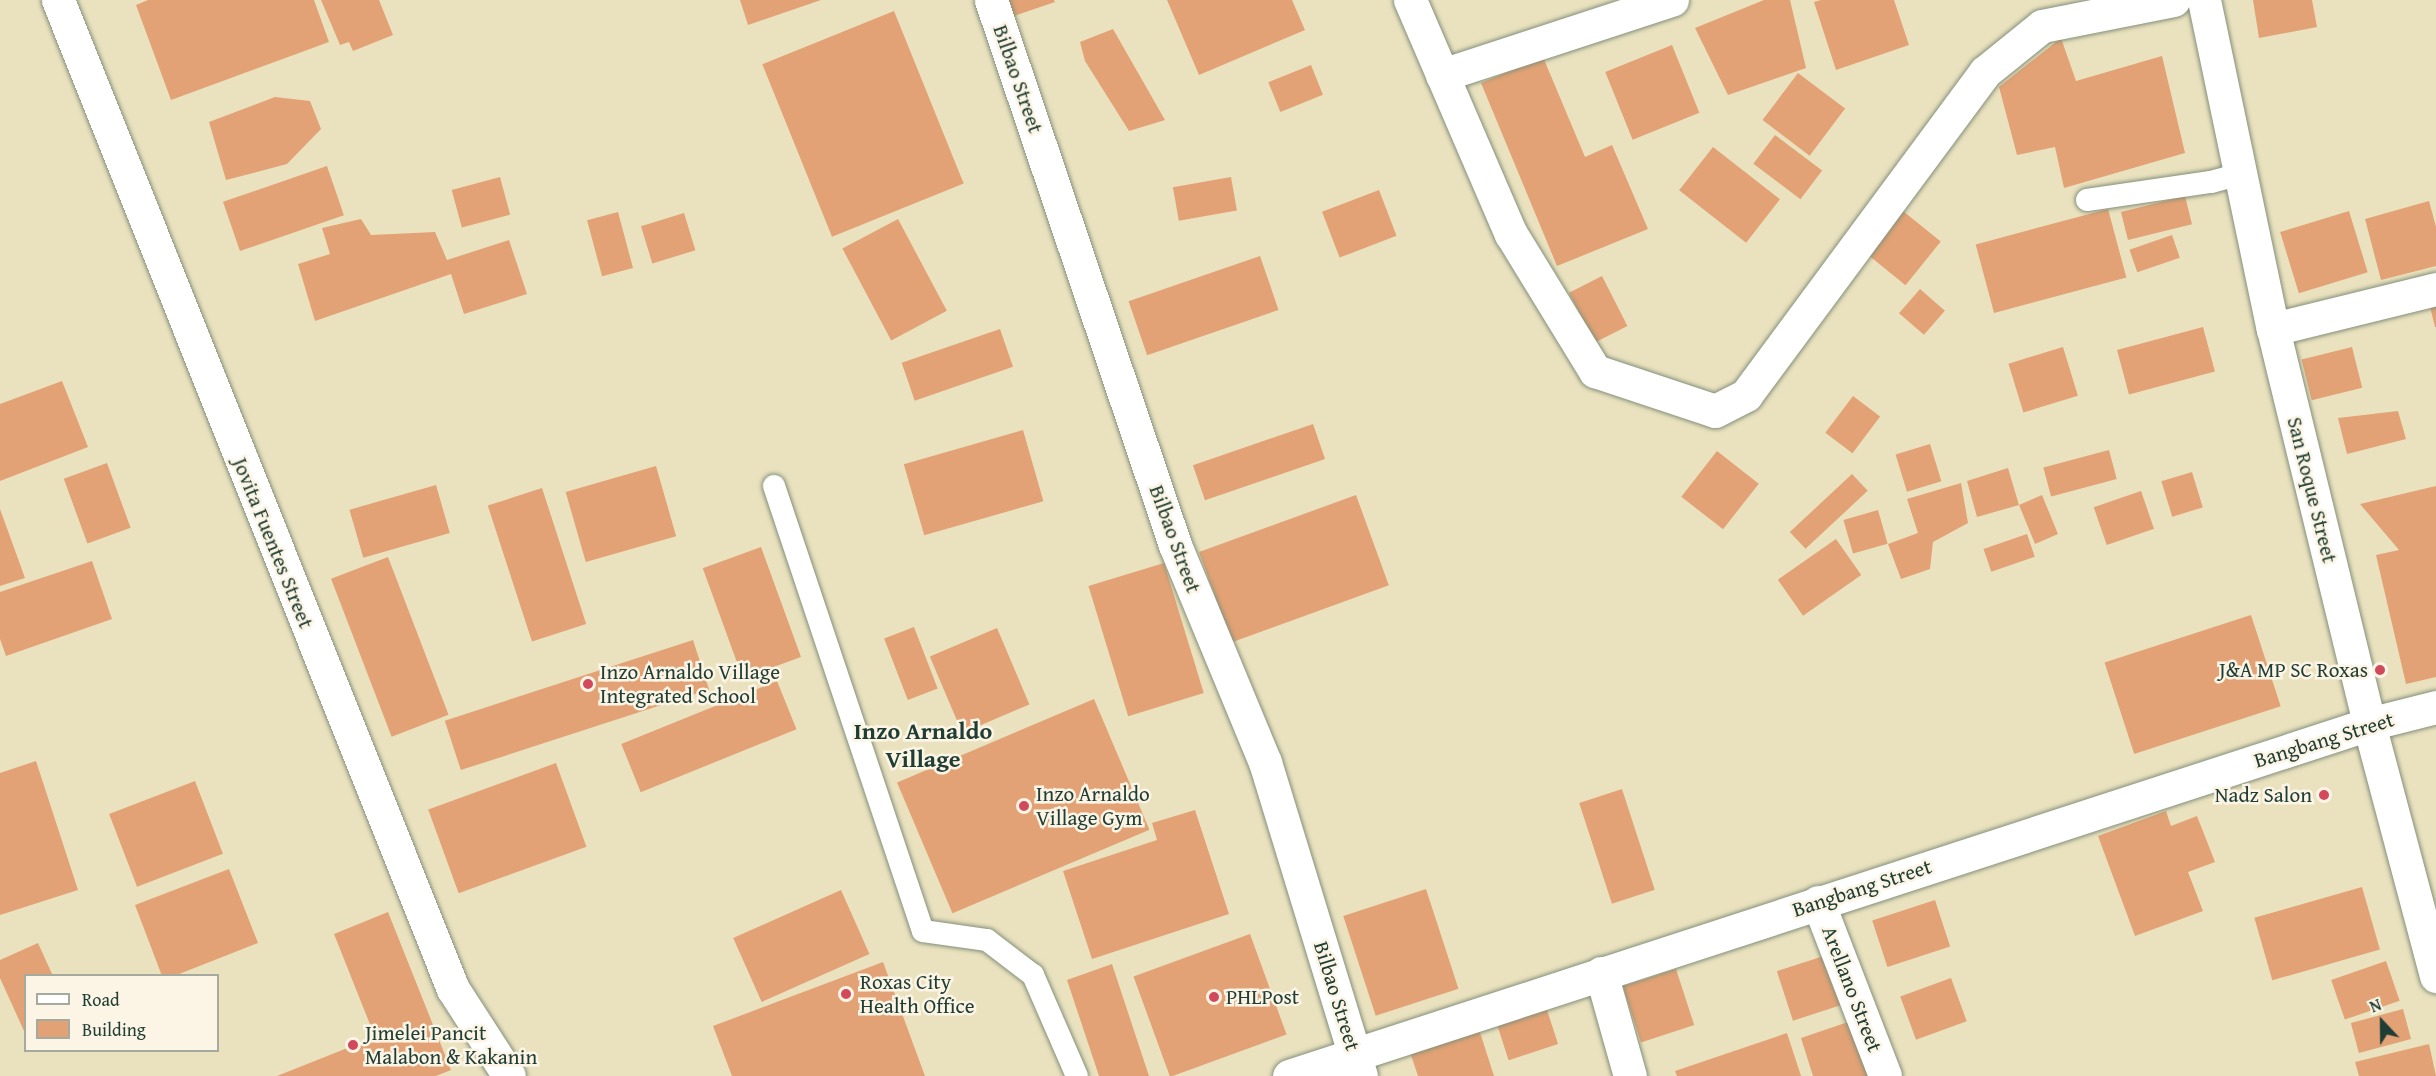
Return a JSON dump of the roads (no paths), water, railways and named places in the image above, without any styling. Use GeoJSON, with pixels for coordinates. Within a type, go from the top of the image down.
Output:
{"type":"FeatureCollection","features":[{"type":"Feature","properties":{"kind":"street","name":"Jovita Fuentes Street"},"geometry":{"type":"LineString","coordinates":[[58,0],[453,989],[509,1076]]}},
{"type":"Feature","properties":{"kind":"street","name":"Bilbao Street"},"geometry":{"type":"LineString","coordinates":[[991,0],[1175,545],[1265,762],[1358,1064]]}},
{"type":"Feature","properties":{"kind":"street"},"geometry":{"type":"LineString","coordinates":[[1410,0],[1511,234],[1595,371],[1715,411],[1746,395],[1985,72],[2042,26],[2173,0]]}},
{"type":"Feature","properties":{"kind":"street"},"geometry":{"type":"LineString","coordinates":[[1442,75],[1672,0]]}},
{"type":"Feature","properties":{"kind":"street","name":"San Roque Street"},"geometry":{"type":"LineString","coordinates":[[2205,0],[2273,329],[2369,724],[2436,976]]}},
{"type":"Feature","properties":{"kind":"street"},"geometry":{"type":"LineString","coordinates":[[2273,329],[2436,289]]}},
{"type":"Feature","properties":{"kind":"street","name":"Bangbang Street"},"geometry":{"type":"LineString","coordinates":[[1289,1076],[1358,1064],[1600,973],[2369,724],[2436,707]]}},
{"type":"Feature","properties":{"kind":"street","name":"Arellano Street"},"geometry":{"type":"LineString","coordinates":[[1818,902],[1886,1076]]}},
{"type":"Feature","properties":{"kind":"street"},"geometry":{"type":"LineString","coordinates":[[1600,973],[1630,1076]]}},
{"type":"Feature","properties":{"kind":"lane"},"geometry":{"type":"LineString","coordinates":[[2087,200],[2211,182],[2241,174]]}},
{"type":"Feature","properties":{"kind":"lane"},"geometry":{"type":"LineString","coordinates":[[774,486],[922,931],[987,940],[1033,975],[1077,1076]]}},
{"type":"Feature","properties":{"kind":"place","name":"J&A MP SC Roxas"},"geometry":{"type":"Point","coordinates":[2380,670]}},
{"type":"Feature","properties":{"kind":"place","name":"Inzo Arnaldo Village Integrated School"},"geometry":{"type":"Point","coordinates":[588,684]}},
{"type":"Feature","properties":{"kind":"place","name":"Nadz Salon"},"geometry":{"type":"Point","coordinates":[2324,795]}},
{"type":"Feature","properties":{"kind":"place","name":"Inzo Arnaldo Village Gym"},"geometry":{"type":"Point","coordinates":[1024,806]}},
{"type":"Feature","properties":{"kind":"place","name":"Roxas City Health Office"},"geometry":{"type":"Point","coordinates":[846,994]}},
{"type":"Feature","properties":{"kind":"place","name":"PHLPost"},"geometry":{"type":"Point","coordinates":[1214,997]}},
{"type":"Feature","properties":{"kind":"place","name":"Jimelei Pancit Malabon & Kakanin"},"geometry":{"type":"Point","coordinates":[353,1045]}},
{"type":"Feature","properties":{"kind":"district","name":"Inzo Arnaldo Village"},"geometry":{"type":"Point","coordinates":[923,745]}}]}
